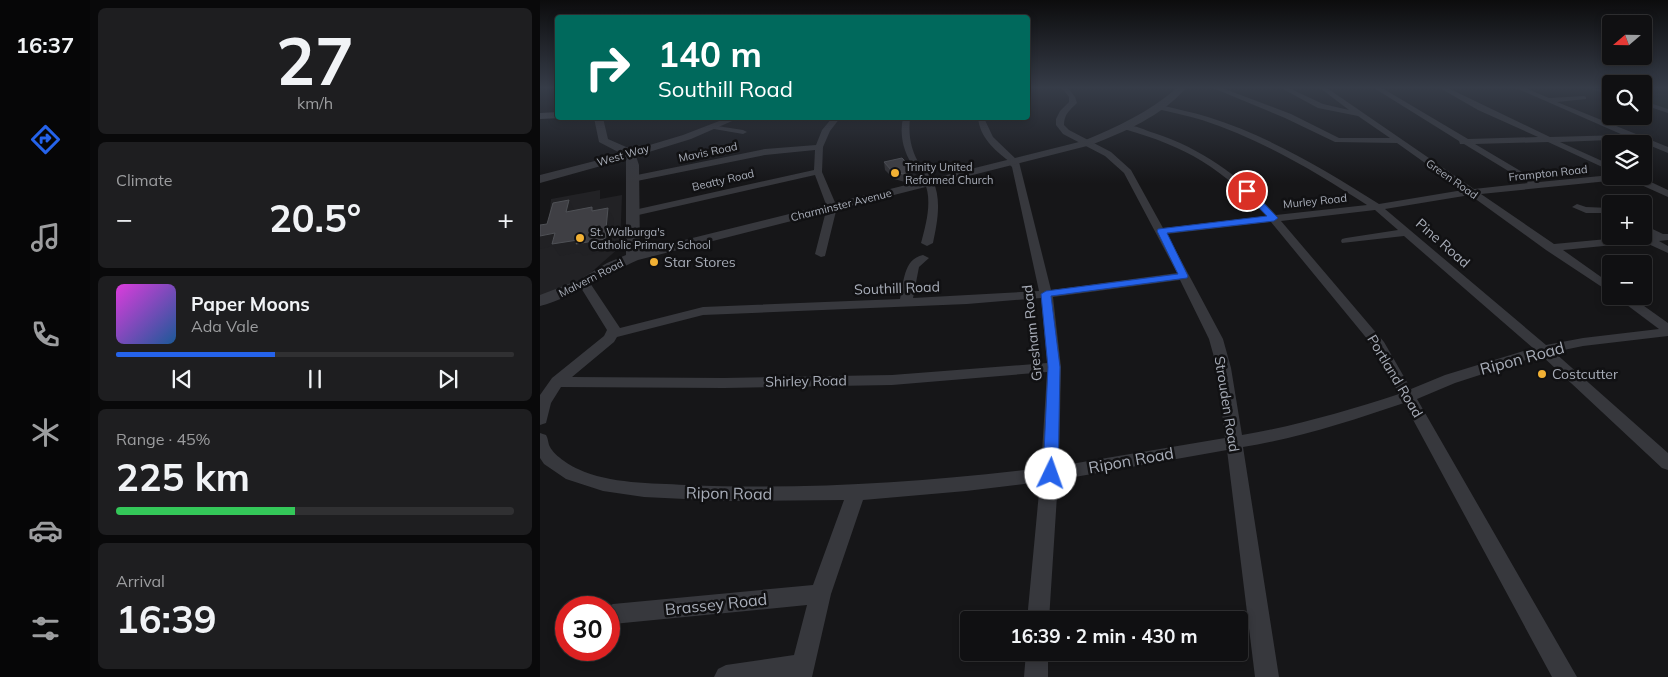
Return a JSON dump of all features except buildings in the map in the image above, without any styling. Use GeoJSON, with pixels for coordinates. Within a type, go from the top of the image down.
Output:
{"type":"FeatureCollection","features":[{"type":"Feature","properties":{"kind":"street"},"geometry":{"type":"LineString","coordinates":[[598,120],[603,140],[630,154]]}},
{"type":"Feature","properties":{"kind":"street","name":"West Way"},"geometry":{"type":"LineString","coordinates":[[540,179],[630,154],[714,127],[730,120]]}},
{"type":"Feature","properties":{"kind":"street"},"geometry":{"type":"LineString","coordinates":[[821,254],[832,207],[818,172],[819,147],[826,130],[834,120]]}},
{"type":"Feature","properties":{"kind":"street"},"geometry":{"type":"LineString","coordinates":[[906,120],[904,135],[910,156],[930,183],[933,218],[927,243]]}},
{"type":"Feature","properties":{"kind":"street"},"geometry":{"type":"LineString","coordinates":[[982,120],[986,136],[1014,162]]}},
{"type":"Feature","properties":{"kind":"street","name":"Strouden Road"},"geometry":{"type":"LineString","coordinates":[[1060,120],[1060,125],[1066,132],[1119,162],[1128,172],[1162,231],[1216,339],[1224,368],[1267,677]]}},
{"type":"Feature","properties":{"kind":"street","name":"Charminster Avenue"},"geometry":{"type":"LineString","coordinates":[[634,257],[1087,143],[1127,127],[1139,120]]}},
{"type":"Feature","properties":{"kind":"street","name":"Pine Road"},"geometry":{"type":"LineString","coordinates":[[1208,120],[1252,137],[1320,171],[1377,206],[1544,350],[1668,463]]}},
{"type":"Feature","properties":{"kind":"street"},"geometry":{"type":"LineString","coordinates":[[1296,120],[1344,141],[1399,141]]}},
{"type":"Feature","properties":{"kind":"street","name":"Green Road"},"geometry":{"type":"LineString","coordinates":[[1368,120],[1602,284]]}},
{"type":"Feature","properties":{"kind":"street"},"geometry":{"type":"LineString","coordinates":[[1428,120],[1537,185]]}},
{"type":"Feature","properties":{"kind":"street"},"geometry":{"type":"LineString","coordinates":[[1505,120],[1602,164]]}},
{"type":"Feature","properties":{"kind":"street"},"geometry":{"type":"LineString","coordinates":[[1593,120],[1629,135]]}},
{"type":"Feature","properties":{"kind":"street"},"geometry":{"type":"LineString","coordinates":[[714,127],[743,132]]}},
{"type":"Feature","properties":{"kind":"street","name":"Portland Road"},"geometry":{"type":"LineString","coordinates":[[1127,127],[1164,139],[1207,160],[1240,185],[1274,218],[1349,305],[1380,345],[1565,677]]}},
{"type":"Feature","properties":{"kind":"street"},"geometry":{"type":"LineString","coordinates":[[1464,142],[1602,138]]}},
{"type":"Feature","properties":{"kind":"street"},"geometry":{"type":"LineString","coordinates":[[1332,147],[1341,145],[1344,141]]}},
{"type":"Feature","properties":{"kind":"street"},"geometry":{"type":"LineString","coordinates":[[1652,144],[1668,150]]}},
{"type":"Feature","properties":{"kind":"street","name":"Mavis Road"},"geometry":{"type":"LineString","coordinates":[[632,179],[765,152],[819,147]]}},
{"type":"Feature","properties":{"kind":"street","name":"Malvern Road"},"geometry":{"type":"LineString","coordinates":[[540,301],[584,283],[612,266],[634,257],[633,165],[630,154]]}},
{"type":"Feature","properties":{"kind":"street","name":"Gresham Road"},"geometry":{"type":"LineString","coordinates":[[1014,162],[1046,294],[1054,367],[1051,474],[1039,611]]}},
{"type":"Feature","properties":{"kind":"street","name":"Beatty Road"},"geometry":{"type":"LineString","coordinates":[[634,213],[818,172]]}},
{"type":"Feature","properties":{"kind":"street","name":"Frampton Road"},"geometry":{"type":"LineString","coordinates":[[1470,192],[1602,179]]}},
{"type":"Feature","properties":{"kind":"street"},"geometry":{"type":"LineString","coordinates":[[1648,185],[1668,194]]}},
{"type":"Feature","properties":{"kind":"street","name":"Murley Road"},"geometry":{"type":"LineString","coordinates":[[1162,231],[1377,206],[1470,192]]}},
{"type":"Feature","properties":{"kind":"street"},"geometry":{"type":"LineString","coordinates":[[1577,207],[1584,211],[1602,210]]}},
{"type":"Feature","properties":{"kind":"street"},"geometry":{"type":"LineString","coordinates":[[1652,231],[1665,237]]}},
{"type":"Feature","properties":{"kind":"street"},"geometry":{"type":"LineString","coordinates":[[1346,241],[1408,232]]}},
{"type":"Feature","properties":{"kind":"street"},"geometry":{"type":"LineString","coordinates":[[1652,239],[1665,237]]}},
{"type":"Feature","properties":{"kind":"street"},"geometry":{"type":"LineString","coordinates":[[1652,242],[1668,250]]}},
{"type":"Feature","properties":{"kind":"street"},"geometry":{"type":"LineString","coordinates":[[1550,248],[1602,244]]}},
{"type":"Feature","properties":{"kind":"street"},"geometry":{"type":"LineString","coordinates":[[906,302],[913,266],[923,258]]}},
{"type":"Feature","properties":{"kind":"street","name":"Southill Road"},"geometry":{"type":"LineString","coordinates":[[613,334],[703,312],[967,300],[1046,294],[1184,276]]}},
{"type":"Feature","properties":{"kind":"street"},"geometry":{"type":"LineString","coordinates":[[540,419],[543,403],[557,382],[613,334],[614,327],[584,283]]}},
{"type":"Feature","properties":{"kind":"street"},"geometry":{"type":"LineString","coordinates":[[1633,305],[1668,331]]}},
{"type":"Feature","properties":{"kind":"street","name":"Ripon Road"},"geometry":{"type":"LineString","coordinates":[[540,444],[550,459],[572,474],[602,484],[644,490],[726,494],[856,493],[966,484],[1051,474],[1306,429],[1340,420],[1409,396],[1450,379],[1544,350],[1583,342],[1668,331]]}},
{"type":"Feature","properties":{"kind":"street","name":"Shirley Road"},"geometry":{"type":"LineString","coordinates":[[557,382],[724,383],[892,380],[1054,367]]}},
{"type":"Feature","properties":{"kind":"street"},"geometry":{"type":"LineString","coordinates":[[726,677],[802,671],[820,594],[856,493]]}},
{"type":"Feature","properties":{"kind":"street","name":"Brassey Road"},"geometry":{"type":"LineString","coordinates":[[620,613],[820,594]]}},
{"type":"Feature","properties":{"kind":"street"},"geometry":{"type":"LineString","coordinates":[[1036,677],[1037,661]]}},
{"type":"Feature","properties":{"kind":"shaded area","name":"St. Walburga's Catholic Primary School"},"geometry":{"type":"Polygon","coordinates":[[[600,190],[600,199],[622,195],[620,247],[586,277],[540,297],[540,230],[548,228],[551,199],[600,190]]]}},
{"type":"Feature","properties":{"kind":"place","name":"Trinity United Reformed Church"},"geometry":{"type":"Point","coordinates":[895,173]}},
{"type":"Feature","properties":{"kind":"place","name":"St. Walburga's Catholic Primary School"},"geometry":{"type":"Point","coordinates":[580,238]}},
{"type":"Feature","properties":{"kind":"place","name":"Star Stores"},"geometry":{"type":"Point","coordinates":[654,262]}},
{"type":"Feature","properties":{"kind":"place","name":"Costcutter"},"geometry":{"type":"Point","coordinates":[1542,374]}},
{"type":"Feature","properties":{"kind":"route"},"geometry":{"type":"LineString","coordinates":[[1051,474],[1054,367],[1046,294],[1184,276],[1162,231],[1274,218],[1247,191]]}}]}
